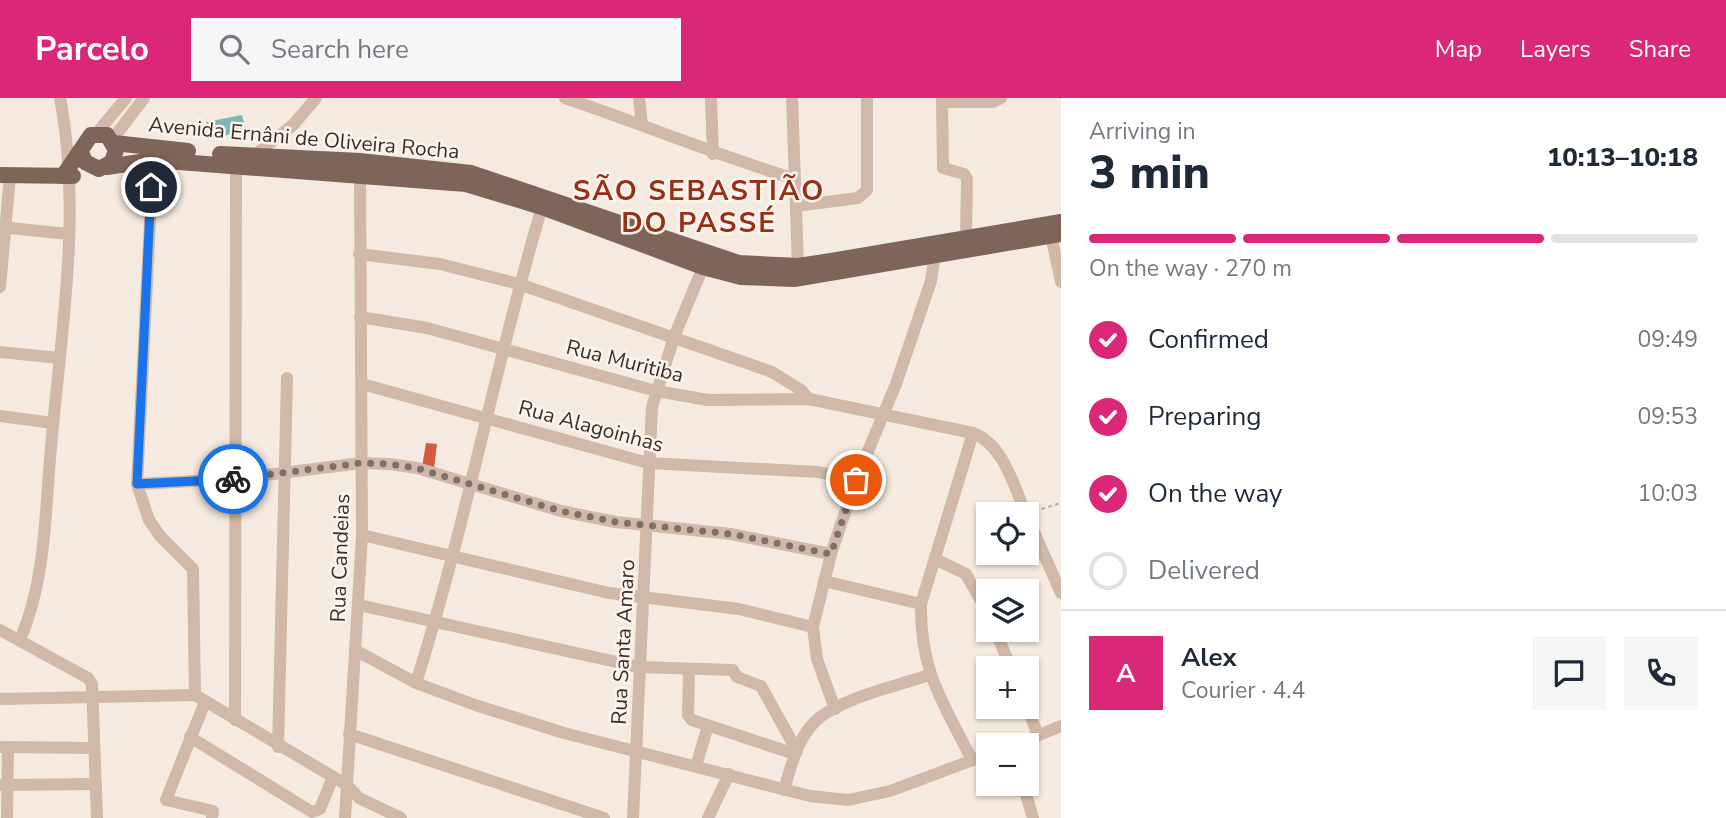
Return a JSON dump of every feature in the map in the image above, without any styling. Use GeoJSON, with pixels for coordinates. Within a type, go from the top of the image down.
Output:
{"type":"FeatureCollection","features":[{"type":"Feature","properties":{"kind":"main road"},"geometry":{"type":"LineString","coordinates":[[68,173],[87,138],[96,134],[107,135],[113,141],[115,157],[101,167],[85,162],[81,152]]}},
{"type":"Feature","properties":{"kind":"main road","name":"Avenida Ernâni de Oliveira Rocha"},"geometry":{"type":"LineString","coordinates":[[113,141],[214,154],[256,154],[419,166],[471,173],[545,195],[709,255],[739,263],[799,266],[1058,230]]}},
{"type":"Feature","properties":{"kind":"main road","name":"Avenida Ernâni de Oliveira Rocha"},"geometry":{"type":"LineString","coordinates":[[5,176],[68,173],[153,160],[466,184],[541,206],[703,267],[741,277],[794,279],[936,248],[966,238],[1058,230]]}},
{"type":"Feature","properties":{"kind":"street"},"geometry":{"type":"LineString","coordinates":[[20,640],[36,600],[59,358],[68,234],[68,173],[60,98]]}},
{"type":"Feature","properties":{"kind":"street","name":"Avenida Ernâni de Oliveira Rocha"},"geometry":{"type":"LineString","coordinates":[[96,134],[126,98]]}},
{"type":"Feature","properties":{"kind":"street","name":"Avenida Ernâni de Oliveira Rocha"},"geometry":{"type":"LineString","coordinates":[[113,141],[144,98]]}},
{"type":"Feature","properties":{"kind":"street"},"geometry":{"type":"LineString","coordinates":[[256,154],[293,125],[316,98]]}},
{"type":"Feature","properties":{"kind":"street"},"geometry":{"type":"LineString","coordinates":[[565,98],[713,154],[795,179]]}},
{"type":"Feature","properties":{"kind":"street"},"geometry":{"type":"LineString","coordinates":[[639,98],[642,125]]}},
{"type":"Feature","properties":{"kind":"street"},"geometry":{"type":"LineString","coordinates":[[711,98],[713,154]]}},
{"type":"Feature","properties":{"kind":"street"},"geometry":{"type":"LineString","coordinates":[[792,98],[799,266]]}},
{"type":"Feature","properties":{"kind":"street"},"geometry":{"type":"LineString","coordinates":[[796,206],[864,195],[869,182],[867,98]]}},
{"type":"Feature","properties":{"kind":"street"},"geometry":{"type":"LineString","coordinates":[[966,238],[967,179],[964,174],[943,168],[942,100],[993,102],[1001,98]]}},
{"type":"Feature","properties":{"kind":"street"},"geometry":{"type":"LineString","coordinates":[[153,160],[137,484],[149,520],[160,536],[193,569],[200,698],[190,737],[166,800],[213,811],[212,818]]}},
{"type":"Feature","properties":{"kind":"street"},"geometry":{"type":"LineString","coordinates":[[235,720],[236,165]]}},
{"type":"Feature","properties":{"kind":"street","name":"Rua Candeias"},"geometry":{"type":"LineString","coordinates":[[345,818],[362,535],[360,174]]}},
{"type":"Feature","properties":{"kind":"street"},"geometry":{"type":"LineString","coordinates":[[0,287],[5,176]]}},
{"type":"Feature","properties":{"kind":"street"},"geometry":{"type":"LineString","coordinates":[[416,683],[453,557],[485,416],[541,206]]}},
{"type":"Feature","properties":{"kind":"street"},"geometry":{"type":"LineString","coordinates":[[2,228],[68,234]]}},
{"type":"Feature","properties":{"kind":"street"},"geometry":{"type":"LineString","coordinates":[[1058,230],[1061,282]]}},
{"type":"Feature","properties":{"kind":"street"},"geometry":{"type":"LineString","coordinates":[[835,709],[817,659],[813,627],[831,554],[856,480],[885,412],[924,303],[936,248]]}},
{"type":"Feature","properties":{"kind":"street"},"geometry":{"type":"LineString","coordinates":[[359,254],[440,264],[519,284],[772,372],[802,390],[809,399]]}},
{"type":"Feature","properties":{"kind":"street","name":"Rua Santa Amaro"},"geometry":{"type":"LineString","coordinates":[[633,818],[648,463],[656,391],[703,267]]}},
{"type":"Feature","properties":{"kind":"street","name":"Rua Muritiba"},"geometry":{"type":"LineString","coordinates":[[360,317],[427,328],[656,391],[708,400],[809,399],[885,412],[972,433]]}},
{"type":"Feature","properties":{"kind":"street"},"geometry":{"type":"LineString","coordinates":[[0,352],[59,358]]}},
{"type":"Feature","properties":{"kind":"street"},"geometry":{"type":"LineString","coordinates":[[278,747],[287,378]]}},
{"type":"Feature","properties":{"kind":"street","name":"Rua Alagoinhas"},"geometry":{"type":"LineString","coordinates":[[362,384],[485,416],[547,438],[648,463],[818,472],[856,480]]}},
{"type":"Feature","properties":{"kind":"street"},"geometry":{"type":"LineString","coordinates":[[0,416],[53,423]]}},
{"type":"Feature","properties":{"kind":"street"},"geometry":{"type":"LineString","coordinates":[[972,761],[929,675],[922,650],[921,604],[972,433],[987,438],[1021,502]]}},
{"type":"Feature","properties":{"kind":"street"},"geometry":{"type":"LineString","coordinates":[[137,484],[234,479],[361,463],[416,468],[471,487],[561,511],[647,526],[731,534],[831,554]]}},
{"type":"Feature","properties":{"kind":"street"},"geometry":{"type":"LineString","coordinates":[[362,535],[609,593],[738,609],[813,627]]}},
{"type":"Feature","properties":{"kind":"street"},"geometry":{"type":"LineString","coordinates":[[1039,543],[1061,593]]}},
{"type":"Feature","properties":{"kind":"street"},"geometry":{"type":"LineString","coordinates":[[935,559],[965,574],[976,593]]}},
{"type":"Feature","properties":{"kind":"street"},"geometry":{"type":"LineString","coordinates":[[824,581],[921,604]]}},
{"type":"Feature","properties":{"kind":"street"},"geometry":{"type":"LineString","coordinates":[[359,605],[435,624],[639,667],[689,671],[733,670],[737,677],[761,686],[796,753]]}},
{"type":"Feature","properties":{"kind":"street"},"geometry":{"type":"LineString","coordinates":[[0,630],[88,678],[93,696],[97,818]]}},
{"type":"Feature","properties":{"kind":"street"},"geometry":{"type":"LineString","coordinates":[[355,650],[416,683],[564,733],[784,790],[848,800],[890,791],[976,759]]}},
{"type":"Feature","properties":{"kind":"street"},"geometry":{"type":"LineString","coordinates":[[689,671],[689,718],[796,753]]}},
{"type":"Feature","properties":{"kind":"street"},"geometry":{"type":"LineString","coordinates":[[784,790],[796,753],[818,719],[835,709],[929,675]]}},
{"type":"Feature","properties":{"kind":"street"},"geometry":{"type":"LineString","coordinates":[[0,699],[93,696],[200,698],[278,747],[347,785],[359,798],[401,818]]}},
{"type":"Feature","properties":{"kind":"street"},"geometry":{"type":"LineString","coordinates":[[696,766],[708,726]]}},
{"type":"Feature","properties":{"kind":"street"},"geometry":{"type":"LineString","coordinates":[[1039,735],[1061,726]]}},
{"type":"Feature","properties":{"kind":"street"},"geometry":{"type":"LineString","coordinates":[[349,734],[604,818]]}},
{"type":"Feature","properties":{"kind":"street"},"geometry":{"type":"LineString","coordinates":[[190,737],[312,812],[320,809],[333,778]]}},
{"type":"Feature","properties":{"kind":"street"},"geometry":{"type":"LineString","coordinates":[[7,818],[4,747],[94,748]]}},
{"type":"Feature","properties":{"kind":"street"},"geometry":{"type":"LineString","coordinates":[[708,818],[729,775]]}},
{"type":"Feature","properties":{"kind":"street"},"geometry":{"type":"LineString","coordinates":[[4,785],[96,784]]}},
{"type":"Feature","properties":{"kind":"street"},"geometry":{"type":"LineString","coordinates":[[1027,796],[1033,818]]}},
{"type":"Feature","properties":{"kind":"path"},"geometry":{"type":"LineString","coordinates":[[1039,511],[1061,503]]}},
{"type":"Feature","properties":{"kind":"water"},"geometry":{"type":"Polygon","coordinates":[[[242,115],[246,131],[209,139],[206,122],[242,115]]]}},
{"type":"Feature","properties":{"kind":"building"},"geometry":{"type":"Polygon","coordinates":[[[426,443],[437,444],[434,469],[422,467],[426,443]]]}},
{"type":"Feature","properties":{"kind":"way so far"},"geometry":{"type":"LineString","coordinates":[[233,479],[361,463],[390,464],[416,468],[471,487],[561,511],[616,522],[731,534],[831,554],[856,480]]}},
{"type":"Feature","properties":{"kind":"district","name":"SÃO SEBASTIÃO DO PASSÉ"},"geometry":{"type":"Point","coordinates":[699,206]}},
{"type":"Feature","properties":{"kind":"route"},"geometry":{"type":"LineString","coordinates":[[151,187],[137,484],[233,479]]}}]}
